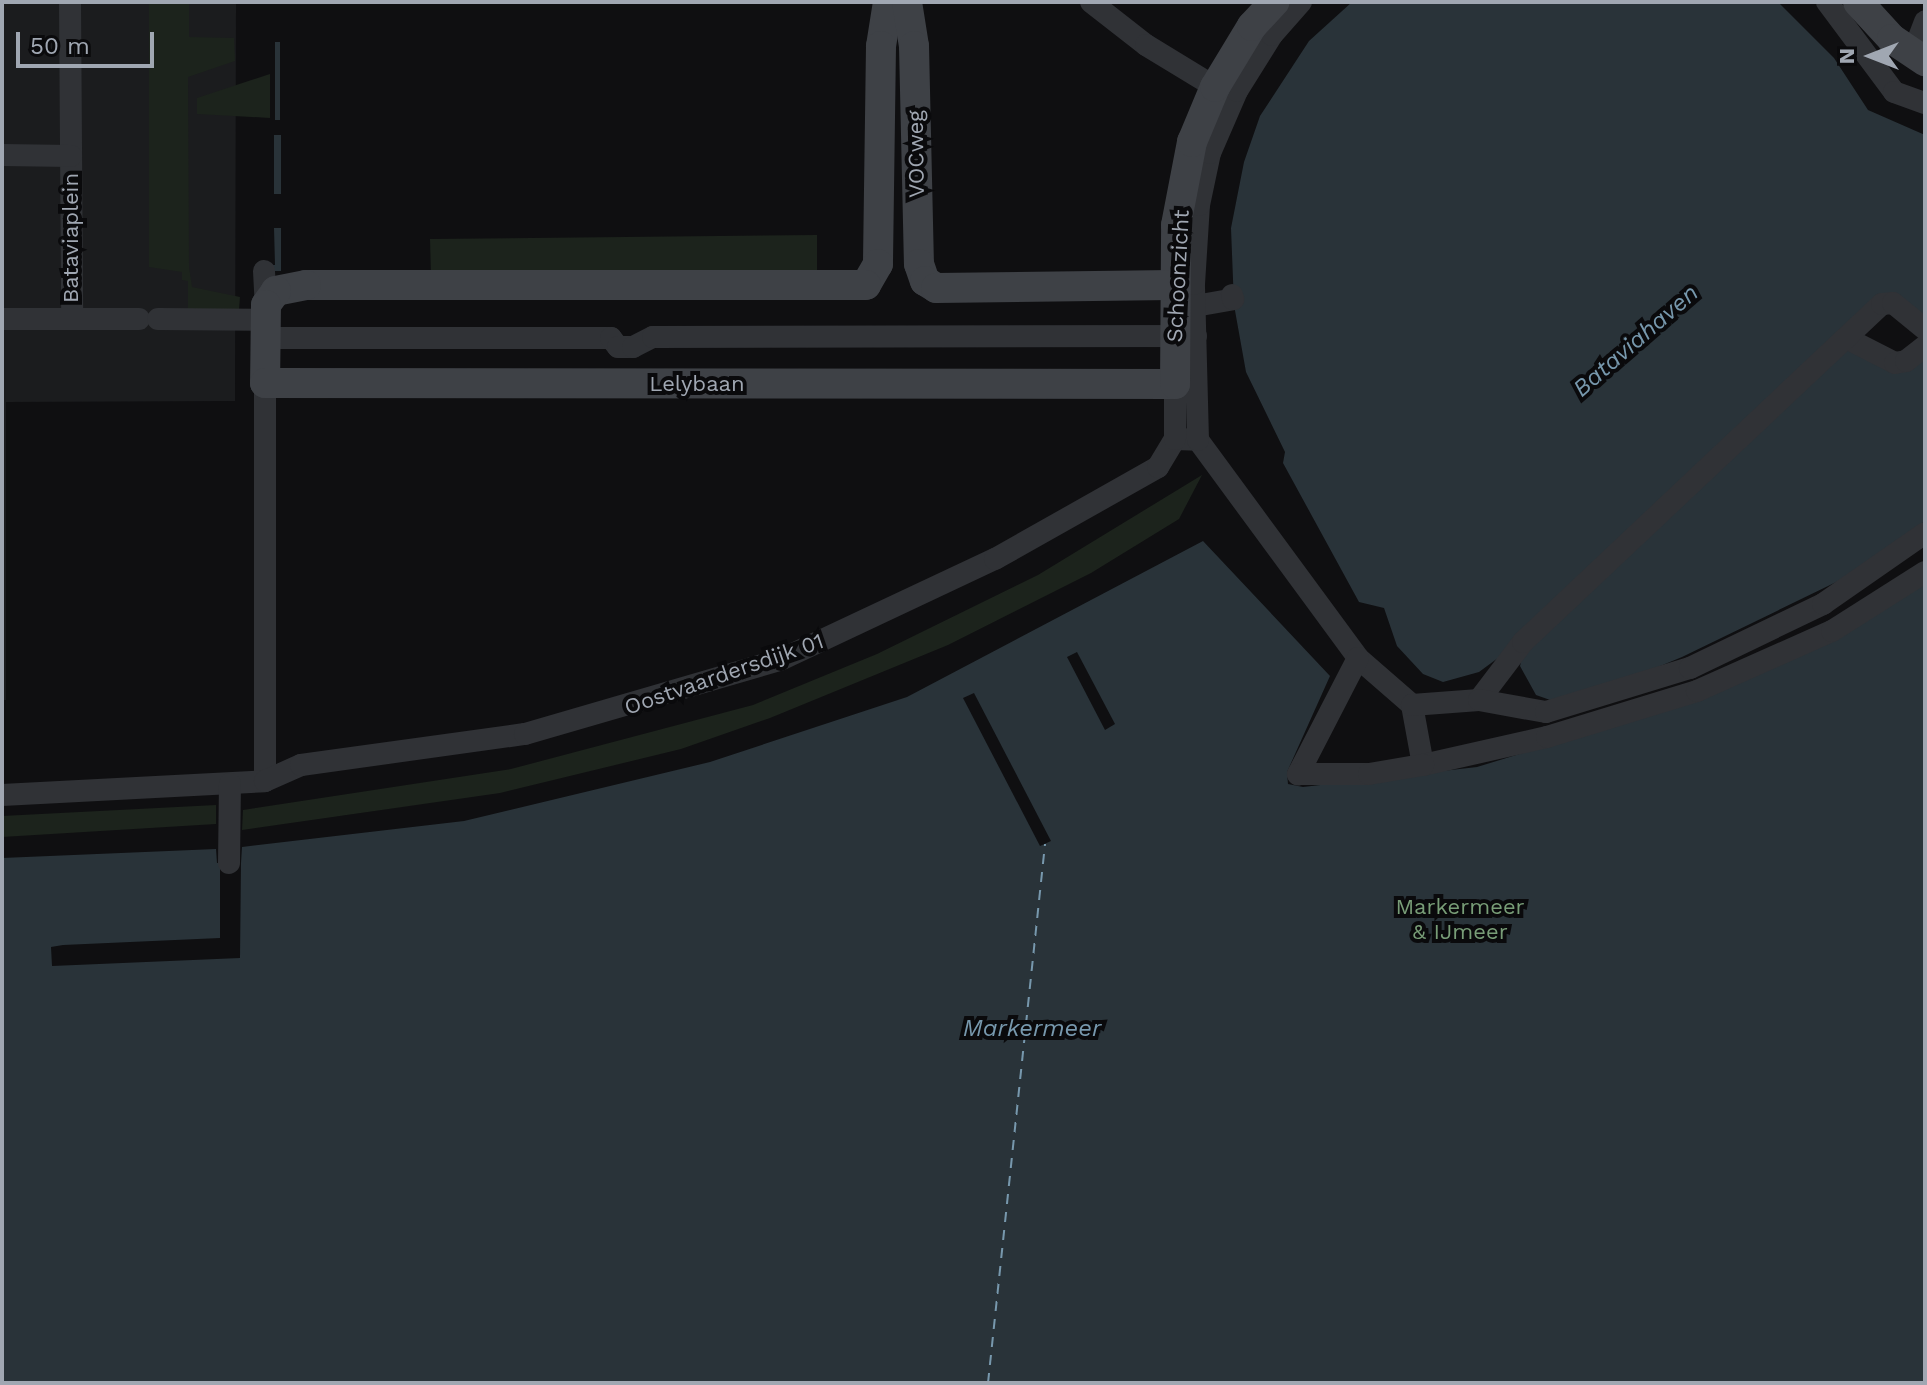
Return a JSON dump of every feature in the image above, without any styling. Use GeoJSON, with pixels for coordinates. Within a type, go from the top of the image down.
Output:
{"type":"FeatureCollection","features":[{"type":"Feature","properties":{"kind":"street","name":"Bataviaplein"},"geometry":{"type":"LineString","coordinates":[[70,2],[72,319]]}},
{"type":"Feature","properties":{"kind":"street"},"geometry":{"type":"LineString","coordinates":[[1091,2],[1146,45],[1215,87]]}},
{"type":"Feature","properties":{"kind":"street","name":"Schoonzicht"},"geometry":{"type":"LineString","coordinates":[[1175,384],[1185,336],[1172,285],[1192,142],[1215,87],[1252,26],[1274,2]]}},
{"type":"Feature","properties":{"kind":"street"},"geometry":{"type":"LineString","coordinates":[[1301,2],[1272,35],[1237,91],[1210,153],[1199,205],[1195,306],[1185,336],[1198,440],[1358,658],[1412,705],[1423,765]]}},
{"type":"Feature","properties":{"kind":"street"},"geometry":{"type":"LineString","coordinates":[[1827,2],[1894,92],[1925,103]]}},
{"type":"Feature","properties":{"kind":"street"},"geometry":{"type":"LineString","coordinates":[[1858,2],[1892,39],[1919,57],[1925,21]]}},
{"type":"Feature","properties":{"kind":"street","name":"VOCweg"},"geometry":{"type":"LineString","coordinates":[[897,15],[919,264],[925,281],[936,288],[1172,285]]}},
{"type":"Feature","properties":{"kind":"street","name":"VOCweg"},"geometry":{"type":"LineString","coordinates":[[265,321],[276,291],[306,285],[852,286],[871,281],[878,264],[897,15]]}},
{"type":"Feature","properties":{"kind":"street","name":"Bataviaplein"},"geometry":{"type":"LineString","coordinates":[[2,155],[71,156]]}},
{"type":"Feature","properties":{"kind":"street"},"geometry":{"type":"LineString","coordinates":[[264,271],[265,781]]}},
{"type":"Feature","properties":{"kind":"street"},"geometry":{"type":"LineString","coordinates":[[1195,306],[1233,300]]}},
{"type":"Feature","properties":{"kind":"street"},"geometry":{"type":"LineString","coordinates":[[1479,700],[1523,642],[1882,304],[1893,303],[1925,329]]}},
{"type":"Feature","properties":{"kind":"street","name":"Bataviaplein"},"geometry":{"type":"LineString","coordinates":[[2,319],[265,321]]}},
{"type":"Feature","properties":{"kind":"street","name":"Lelybaan"},"geometry":{"type":"LineString","coordinates":[[265,321],[611,338],[618,347],[633,347],[653,337],[1185,336]]}},
{"type":"Feature","properties":{"kind":"street"},"geometry":{"type":"LineString","coordinates":[[1846,338],[1895,363],[1906,361],[1925,346]]}},
{"type":"Feature","properties":{"kind":"street","name":"Lelybaan"},"geometry":{"type":"LineString","coordinates":[[265,383],[1175,384]]}},
{"type":"Feature","properties":{"kind":"street"},"geometry":{"type":"LineString","coordinates":[[1175,384],[1175,439],[1198,440]]}},
{"type":"Feature","properties":{"kind":"street","name":"Oostvaardersdijk 01"},"geometry":{"type":"LineString","coordinates":[[2,795],[265,781],[301,765],[538,731],[780,660],[918,599],[1044,533],[1158,467],[1175,439]]}},
{"type":"Feature","properties":{"kind":"street"},"geometry":{"type":"LineString","coordinates":[[1412,705],[1479,700],[1546,712],[1690,668],[1823,604],[1925,533]]}},
{"type":"Feature","properties":{"kind":"street"},"geometry":{"type":"LineString","coordinates":[[1358,658],[1298,774],[1369,774],[1423,765],[1547,737],[1697,691],[1832,631],[1925,572]]}},
{"type":"Feature","properties":{"kind":"street"},"geometry":{"type":"LineString","coordinates":[[229,863],[230,784]]}},
{"type":"Feature","properties":{"kind":"shaded area"},"geometry":{"type":"Polygon","coordinates":[[[2,2],[236,2],[235,401],[6,402],[6,700],[2,700],[2,2]]]}},
{"type":"Feature","properties":{"kind":"shaded area"},"geometry":{"type":"Polygon","coordinates":[[[149,2],[189,2],[189,37],[234,38],[235,61],[188,77],[189,267],[192,287],[240,297],[239,310],[188,309],[188,281],[182,280],[182,272],[149,267],[149,2]]]}},
{"type":"Feature","properties":{"kind":"shaded area"},"geometry":{"type":"Polygon","coordinates":[[[270,74],[270,118],[197,114],[197,98],[270,74]]]}},
{"type":"Feature","properties":{"kind":"shaded area"},"geometry":{"type":"Polygon","coordinates":[[[817,235],[817,272],[431,275],[430,239],[817,235]]]}},
{"type":"Feature","properties":{"kind":"shaded area"},"geometry":{"type":"Polygon","coordinates":[[[1202,475],[1179,519],[1091,573],[948,645],[770,718],[681,749],[500,793],[242,830],[243,810],[511,769],[753,705],[877,654],[1038,575],[1202,475]]]}},
{"type":"Feature","properties":{"kind":"shaded area"},"geometry":{"type":"Polygon","coordinates":[[[216,805],[216,824],[2,837],[2,816],[216,805]]]}},
{"type":"Feature","properties":{"kind":"water","name":"Bataviahaven"},"geometry":{"type":"Polygon","coordinates":[[[1352,2],[1778,2],[1834,58],[1868,110],[1925,135],[1925,324],[1894,297],[1498,658],[1479,672],[1443,682],[1423,674],[1397,646],[1384,608],[1359,602],[1283,463],[1285,452],[1246,372],[1234,305],[1231,228],[1244,162],[1260,116],[1309,41],[1352,2]]]}},
{"type":"Feature","properties":{"kind":"water"},"geometry":{"type":"Polygon","coordinates":[[[275,42],[280,42],[280,120],[275,120],[275,42]]]}},
{"type":"Feature","properties":{"kind":"water"},"geometry":{"type":"Polygon","coordinates":[[[274,135],[281,135],[281,194],[274,194],[274,135]]]}},
{"type":"Feature","properties":{"kind":"water"},"geometry":{"type":"Polygon","coordinates":[[[274,228],[281,228],[281,271],[266,271],[266,265],[275,265],[274,228]]]}},
{"type":"Feature","properties":{"kind":"water"},"geometry":{"type":"Polygon","coordinates":[[[1843,346],[1897,369],[1925,351],[1925,521],[1859,571],[1682,657],[1595,693],[1553,701],[1536,695],[1520,666],[1526,644],[1843,346]]]}},
{"type":"Feature","properties":{"kind":"water","name":"Markermeer"},"geometry":{"type":"Polygon","coordinates":[[[1203,541],[1330,676],[1287,772],[1288,784],[1303,787],[1477,767],[1602,729],[1925,580],[1925,1383],[2,1383],[2,858],[216,849],[217,863],[241,863],[242,847],[464,821],[710,762],[907,697],[1203,541]]]}},
{"type":"Feature","properties":{"kind":"pier"},"geometry":{"type":"Polygon","coordinates":[[[1077,652],[1115,724],[1105,730],[1067,657],[1077,652]]]}},
{"type":"Feature","properties":{"kind":"pier"},"geometry":{"type":"Polygon","coordinates":[[[974,693],[1051,841],[1040,846],[963,698],[974,693]]]}},
{"type":"Feature","properties":{"kind":"pier"},"geometry":{"type":"Polygon","coordinates":[[[220,862],[241,863],[240,958],[52,966],[51,947],[63,945],[220,938],[220,862]]]}},
{"type":"Feature","properties":{"kind":"ferry route"},"geometry":{"type":"LineString","coordinates":[[988,1383],[1045,844]]}},
{"type":"Feature","properties":{"kind":"park label","name":"Markermeer & IJmeer"},"geometry":{"type":"Point","coordinates":[1460,918]}}]}
